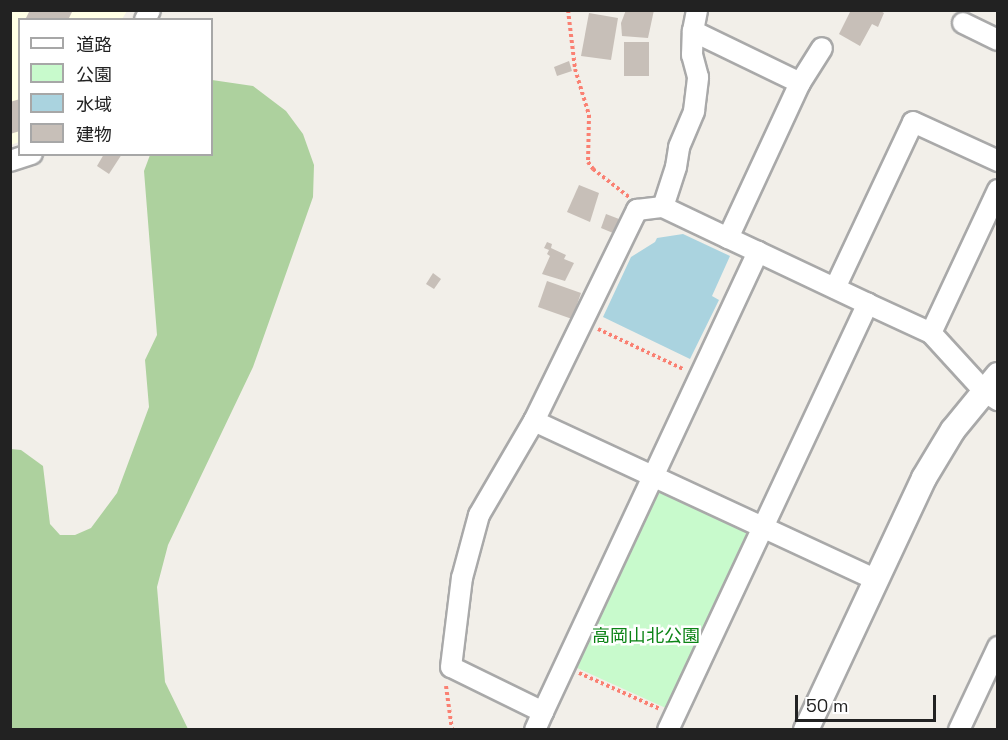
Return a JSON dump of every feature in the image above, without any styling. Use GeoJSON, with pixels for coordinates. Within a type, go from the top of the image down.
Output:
{"type":"FeatureCollection","features":[{"type":"Feature","properties":{"kind":"street"},"geometry":{"type":"LineString","coordinates":[[663,207],[676,167],[678,147],[694,111],[698,77],[692,55],[697,10]]}},
{"type":"Feature","properties":{"kind":"street"},"geometry":{"type":"LineString","coordinates":[[963,23],[998,40]]}},
{"type":"Feature","properties":{"kind":"street"},"geometry":{"type":"LineString","coordinates":[[693,31],[800,83]]}},
{"type":"Feature","properties":{"kind":"street"},"geometry":{"type":"LineString","coordinates":[[728,238],[800,83],[822,48]]}},
{"type":"Feature","properties":{"kind":"street"},"geometry":{"type":"LineString","coordinates":[[835,288],[913,122],[998,162]]}},
{"type":"Feature","properties":{"kind":"street"},"geometry":{"type":"LineString","coordinates":[[10,161],[26,156]]}},
{"type":"Feature","properties":{"kind":"street"},"geometry":{"type":"LineString","coordinates":[[931,333],[995,202]]}},
{"type":"Feature","properties":{"kind":"street"},"geometry":{"type":"LineString","coordinates":[[758,252],[539,721],[452,667],[462,578],[479,515],[534,421],[637,210],[663,207],[931,333],[993,389],[937,453],[806,729]]}},
{"type":"Feature","properties":{"kind":"street"},"geometry":{"type":"LineString","coordinates":[[671,722],[868,304]]}},
{"type":"Feature","properties":{"kind":"street"},"geometry":{"type":"LineString","coordinates":[[534,421],[877,580]]}},
{"type":"Feature","properties":{"kind":"street"},"geometry":{"type":"LineString","coordinates":[[959,729],[998,647]]}},
{"type":"Feature","properties":{"kind":"path"},"geometry":{"type":"LineString","coordinates":[[568,10],[575,69],[588,106],[588,162],[600,176],[626,192],[637,210]]}},
{"type":"Feature","properties":{"kind":"path"},"geometry":{"type":"LineString","coordinates":[[583,322],[700,376]]}},
{"type":"Feature","properties":{"kind":"path"},"geometry":{"type":"LineString","coordinates":[[565,666],[671,722]]}},
{"type":"Feature","properties":{"kind":"path"},"geometry":{"type":"LineString","coordinates":[[452,667],[446,684],[452,729]]}},
{"type":"Feature","properties":{"kind":"shaded area"},"geometry":{"type":"Polygon","coordinates":[[[10,11],[127,11],[123,18],[18,18],[18,142],[11,145],[10,11]]]}},
{"type":"Feature","properties":{"kind":"green space"},"geometry":{"type":"Polygon","coordinates":[[[213,80],[253,86],[286,111],[303,134],[314,165],[313,197],[253,367],[168,545],[157,587],[165,682],[188,729],[11,729],[11,449],[21,450],[43,466],[50,524],[60,535],[75,535],[91,528],[117,493],[149,407],[145,360],[157,335],[144,171],[150,156],[213,156],[213,80]]]}},
{"type":"Feature","properties":{"kind":"green space","name":"高岡山北公園"},"geometry":{"type":"Polygon","coordinates":[[[664,490],[746,529],[749,536],[668,709],[575,667],[656,495],[664,490]]]}},
{"type":"Feature","properties":{"kind":"water"},"geometry":{"type":"Polygon","coordinates":[[[683,234],[730,256],[712,296],[719,300],[690,359],[603,317],[631,257],[655,242],[657,238],[683,234]]]}},
{"type":"Feature","properties":{"kind":"building"},"geometry":{"type":"Polygon","coordinates":[[[30,10],[73,10],[69,18],[26,18],[30,10]]]}},
{"type":"Feature","properties":{"kind":"building"},"geometry":{"type":"Polygon","coordinates":[[[626,10],[654,10],[648,38],[622,36],[621,23],[626,10]]]}},
{"type":"Feature","properties":{"kind":"building"},"geometry":{"type":"Polygon","coordinates":[[[851,10],[879,10],[884,13],[878,27],[872,24],[860,46],[839,34],[851,10]]]}},
{"type":"Feature","properties":{"kind":"building"},"geometry":{"type":"Polygon","coordinates":[[[589,13],[618,18],[611,60],[581,56],[589,13]]]}},
{"type":"Feature","properties":{"kind":"building"},"geometry":{"type":"Polygon","coordinates":[[[624,42],[649,42],[649,76],[624,76],[624,42]]]}},
{"type":"Feature","properties":{"kind":"building"},"geometry":{"type":"Polygon","coordinates":[[[569,61],[572,71],[557,76],[554,67],[569,61]]]}},
{"type":"Feature","properties":{"kind":"building"},"geometry":{"type":"Polygon","coordinates":[[[18,100],[18,132],[10,134],[10,102],[18,100]]]}},
{"type":"Feature","properties":{"kind":"building"},"geometry":{"type":"Polygon","coordinates":[[[103,156],[121,156],[109,174],[97,166],[103,156]]]}},
{"type":"Feature","properties":{"kind":"building"},"geometry":{"type":"Polygon","coordinates":[[[579,185],[599,193],[590,222],[567,212],[579,185]]]}},
{"type":"Feature","properties":{"kind":"building"},"geometry":{"type":"Polygon","coordinates":[[[606,214],[619,219],[613,233],[601,228],[606,214]]]}},
{"type":"Feature","properties":{"kind":"building"},"geometry":{"type":"Polygon","coordinates":[[[547,242],[552,244],[551,248],[566,255],[564,259],[574,263],[565,281],[542,274],[550,256],[547,254],[549,250],[544,248],[547,242]]]}},
{"type":"Feature","properties":{"kind":"building"},"geometry":{"type":"Polygon","coordinates":[[[433,273],[441,279],[434,289],[426,284],[433,273]]]}},
{"type":"Feature","properties":{"kind":"building"},"geometry":{"type":"Polygon","coordinates":[[[547,281],[581,293],[572,319],[538,307],[547,281]]]}}]}
